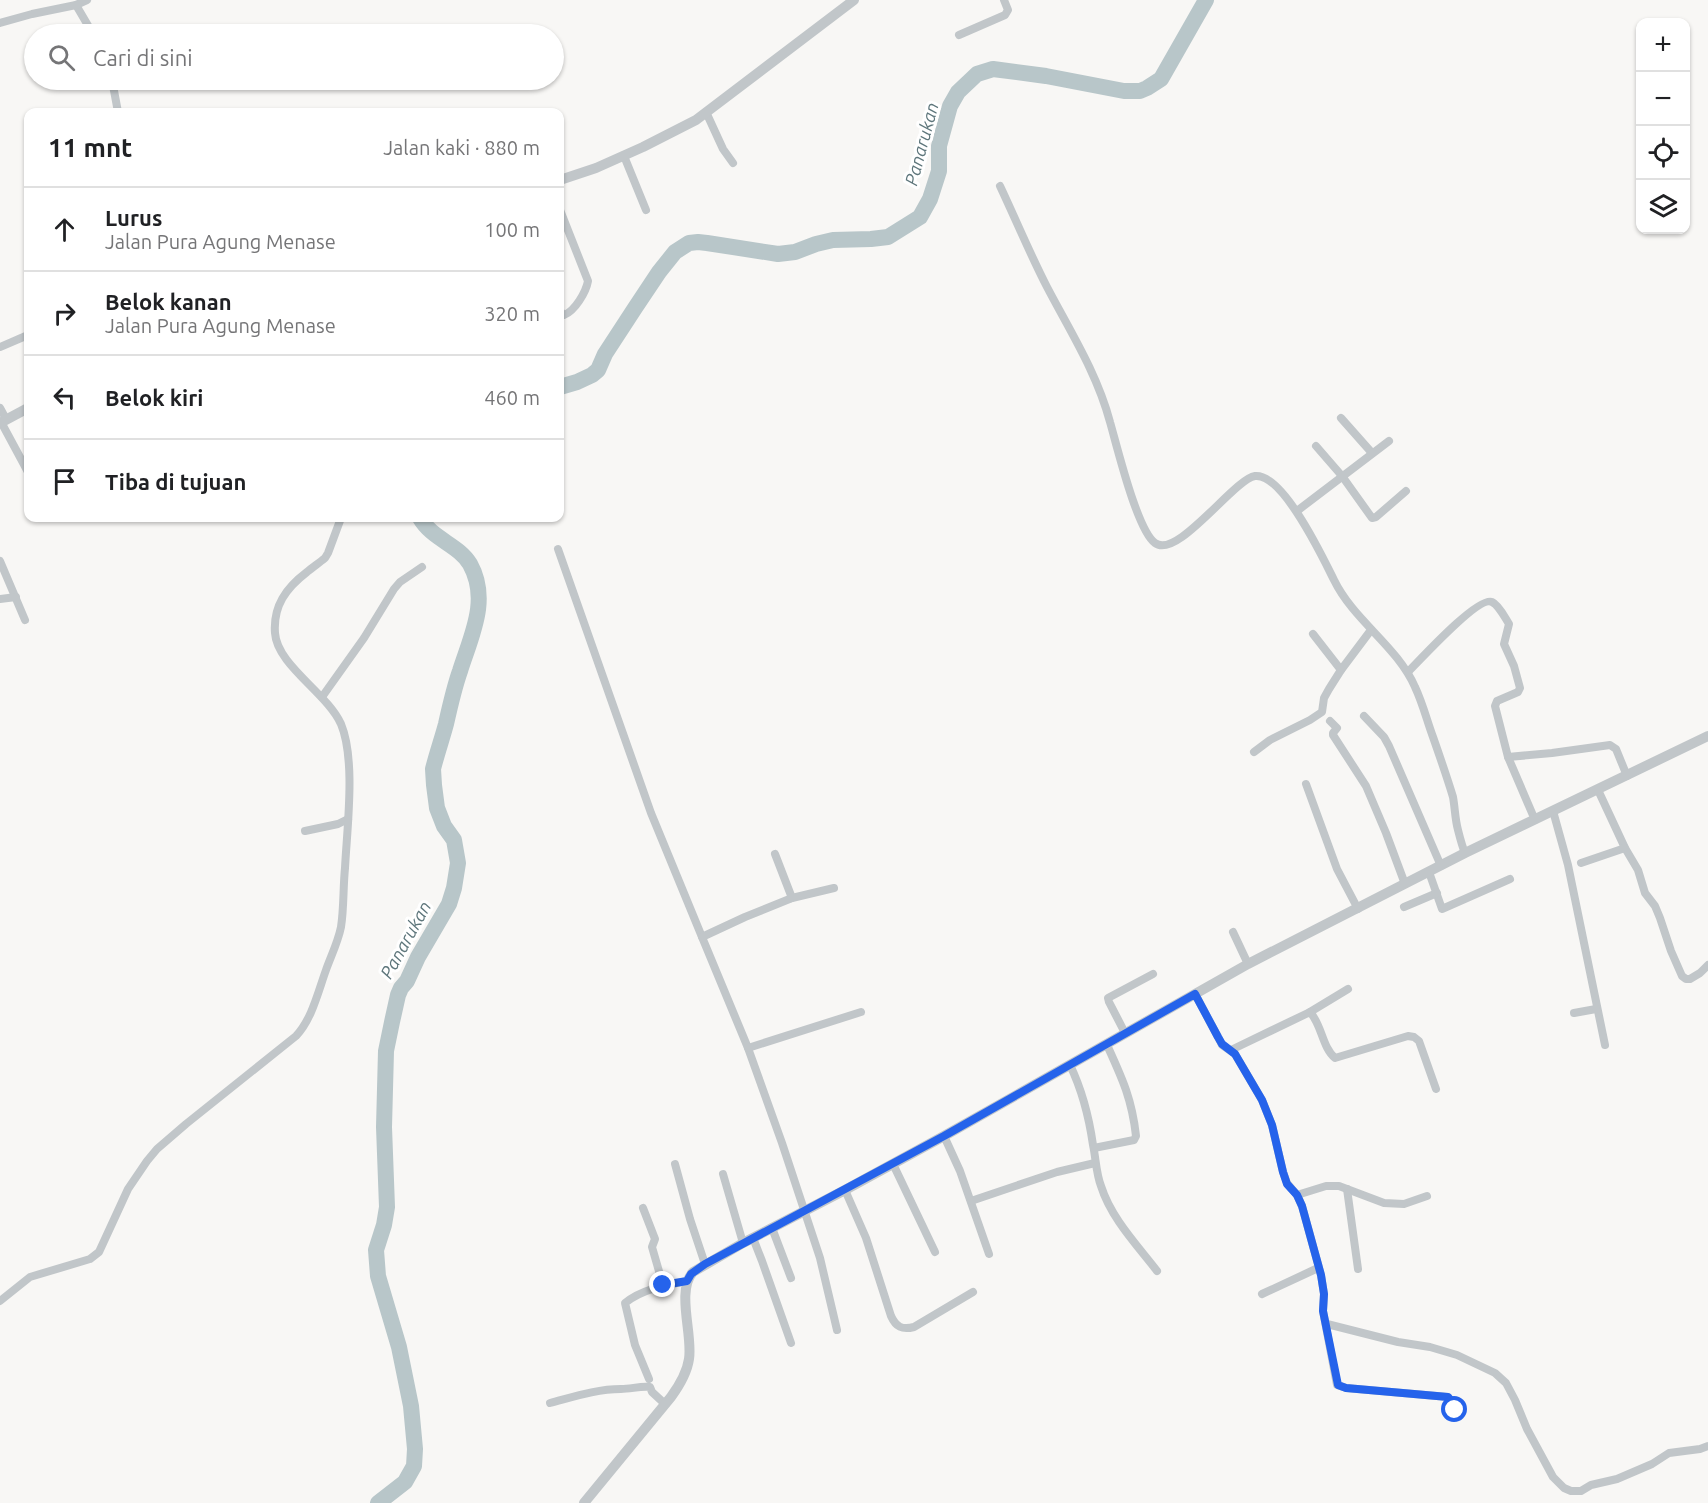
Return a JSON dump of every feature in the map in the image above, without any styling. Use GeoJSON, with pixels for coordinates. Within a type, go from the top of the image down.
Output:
{"type":"FeatureCollection","features":[{"type":"Feature","properties":{"kind":"street"},"geometry":{"type":"LineString","coordinates":[[0,23],[76,5],[87,0]]}},
{"type":"Feature","properties":{"kind":"street"},"geometry":{"type":"LineString","coordinates":[[564,179],[624,156],[696,120],[854,0]]}},
{"type":"Feature","properties":{"kind":"street"},"geometry":{"type":"LineString","coordinates":[[959,35],[1005,15],[1008,10],[1004,0]]}},
{"type":"Feature","properties":{"kind":"street"},"geometry":{"type":"LineString","coordinates":[[76,5],[87,24]]}},
{"type":"Feature","properties":{"kind":"street"},"geometry":{"type":"LineString","coordinates":[[114,90],[117,108]]}},
{"type":"Feature","properties":{"kind":"street"},"geometry":{"type":"LineString","coordinates":[[706,112],[723,149],[733,163]]}},
{"type":"Feature","properties":{"kind":"street"},"geometry":{"type":"LineString","coordinates":[[624,156],[646,210]]}},
{"type":"Feature","properties":{"kind":"street"},"geometry":{"type":"LineString","coordinates":[[1000,186],[1046,285],[1095,378],[1106,406],[1128,487],[1152,541],[1162,546],[1180,538],[1204,519],[1240,484],[1252,477],[1268,479],[1297,511],[1336,584],[1371,630],[1397,656],[1408,672],[1443,763],[1455,809],[1457,829],[1465,854]]}},
{"type":"Feature","properties":{"kind":"street"},"geometry":{"type":"LineString","coordinates":[[564,220],[588,281],[586,289],[571,312],[564,315]]}},
{"type":"Feature","properties":{"kind":"street"},"geometry":{"type":"LineString","coordinates":[[0,347],[24,337]]}},
{"type":"Feature","properties":{"kind":"street"},"geometry":{"type":"LineString","coordinates":[[0,408],[2,421],[24,464]]}},
{"type":"Feature","properties":{"kind":"street"},"geometry":{"type":"LineString","coordinates":[[2,421],[24,410]]}},
{"type":"Feature","properties":{"kind":"street"},"geometry":{"type":"LineString","coordinates":[[1341,418],[1372,453]]}},
{"type":"Feature","properties":{"kind":"street"},"geometry":{"type":"LineString","coordinates":[[1297,511],[1389,441]]}},
{"type":"Feature","properties":{"kind":"street"},"geometry":{"type":"LineString","coordinates":[[1316,446],[1342,476],[1372,518],[1406,491]]}},
{"type":"Feature","properties":{"kind":"street"},"geometry":{"type":"LineString","coordinates":[[0,1301],[30,1277],[90,1259],[98,1254],[128,1189],[157,1149],[303,1028],[341,928],[349,765],[346,743],[338,718],[280,649],[275,636],[275,620],[277,609],[285,592],[328,553],[340,522]]}},
{"type":"Feature","properties":{"kind":"street"},"geometry":{"type":"LineString","coordinates":[[558,549],[651,813],[748,1048],[805,1210],[820,1258],[837,1329]]}},
{"type":"Feature","properties":{"kind":"street"},"geometry":{"type":"LineString","coordinates":[[0,561],[25,620]]}},
{"type":"Feature","properties":{"kind":"street"},"geometry":{"type":"LineString","coordinates":[[322,697],[364,638],[394,589],[422,567]]}},
{"type":"Feature","properties":{"kind":"street"},"geometry":{"type":"LineString","coordinates":[[0,599],[16,597]]}},
{"type":"Feature","properties":{"kind":"street"},"geometry":{"type":"LineString","coordinates":[[1408,672],[1476,607],[1488,601],[1492,602],[1509,624],[1504,644],[1520,687],[1518,692],[1494,703],[1508,757],[1535,820]]}},
{"type":"Feature","properties":{"kind":"street"},"geometry":{"type":"LineString","coordinates":[[1254,752],[1270,740],[1322,712],[1324,698],[1341,670],[1371,630]]}},
{"type":"Feature","properties":{"kind":"street"},"geometry":{"type":"LineString","coordinates":[[1313,634],[1341,670]]}},
{"type":"Feature","properties":{"kind":"street"},"geometry":{"type":"LineString","coordinates":[[1364,716],[1384,737],[1389,746],[1441,866]]}},
{"type":"Feature","properties":{"kind":"street"},"geometry":{"type":"LineString","coordinates":[[1330,721],[1337,728],[1333,735],[1373,801],[1405,884]]}},
{"type":"Feature","properties":{"kind":"street"},"geometry":{"type":"LineString","coordinates":[[584,1503],[681,1382],[689,1359],[687,1281],[691,1274],[705,1264],[944,1136],[1248,964],[1465,854],[1708,736]]}},
{"type":"Feature","properties":{"kind":"street"},"geometry":{"type":"LineString","coordinates":[[1508,757],[1607,745],[1616,749],[1627,776]]}},
{"type":"Feature","properties":{"kind":"street"},"geometry":{"type":"LineString","coordinates":[[1306,784],[1337,869],[1358,909]]}},
{"type":"Feature","properties":{"kind":"street"},"geometry":{"type":"LineString","coordinates":[[1598,790],[1638,870],[1645,894],[1655,906],[1682,976],[1690,979],[1708,965]]}},
{"type":"Feature","properties":{"kind":"street"},"geometry":{"type":"LineString","coordinates":[[1553,811],[1568,865],[1605,1045]]}},
{"type":"Feature","properties":{"kind":"street"},"geometry":{"type":"LineString","coordinates":[[304,831],[338,824],[348,819]]}},
{"type":"Feature","properties":{"kind":"street"},"geometry":{"type":"LineString","coordinates":[[1581,863],[1625,848]]}},
{"type":"Feature","properties":{"kind":"street"},"geometry":{"type":"LineString","coordinates":[[775,854],[792,898]]}},
{"type":"Feature","properties":{"kind":"street"},"geometry":{"type":"LineString","coordinates":[[1429,872],[1443,909],[1510,879]]}},
{"type":"Feature","properties":{"kind":"street"},"geometry":{"type":"LineString","coordinates":[[702,937],[792,898],[834,888]]}},
{"type":"Feature","properties":{"kind":"street"},"geometry":{"type":"LineString","coordinates":[[1404,907],[1437,893]]}},
{"type":"Feature","properties":{"kind":"street"},"geometry":{"type":"LineString","coordinates":[[1233,932],[1248,964]]}},
{"type":"Feature","properties":{"kind":"street"},"geometry":{"type":"LineString","coordinates":[[1125,1033],[1108,998],[1153,974]]}},
{"type":"Feature","properties":{"kind":"street"},"geometry":{"type":"LineString","coordinates":[[1231,1050],[1310,1012],[1348,989]]}},
{"type":"Feature","properties":{"kind":"street"},"geometry":{"type":"LineString","coordinates":[[1195,994],[1222,1044],[1231,1050],[1243,1065],[1267,1111],[1287,1184],[1297,1195],[1302,1206],[1324,1294],[1323,1311],[1338,1385],[1448,1397],[1455,1410]]}},
{"type":"Feature","properties":{"kind":"street"},"geometry":{"type":"LineString","coordinates":[[1574,1013],[1596,1009]]}},
{"type":"Feature","properties":{"kind":"street"},"geometry":{"type":"LineString","coordinates":[[748,1048],[861,1012]]}},
{"type":"Feature","properties":{"kind":"street"},"geometry":{"type":"LineString","coordinates":[[1310,1012],[1315,1017],[1329,1052],[1335,1058],[1391,1040],[1414,1037],[1419,1041],[1436,1089]]}},
{"type":"Feature","properties":{"kind":"street"},"geometry":{"type":"LineString","coordinates":[[1094,1149],[1134,1140],[1136,1136],[1126,1087],[1107,1045]]}},
{"type":"Feature","properties":{"kind":"street"},"geometry":{"type":"LineString","coordinates":[[1070,1065],[1081,1089],[1095,1163],[1105,1197],[1130,1237],[1158,1271]]}},
{"type":"Feature","properties":{"kind":"street"},"geometry":{"type":"LineString","coordinates":[[944,1136],[954,1156],[989,1254]]}},
{"type":"Feature","properties":{"kind":"street"},"geometry":{"type":"LineString","coordinates":[[971,1201],[1057,1172],[1095,1163]]}},
{"type":"Feature","properties":{"kind":"street"},"geometry":{"type":"LineString","coordinates":[[675,1164],[705,1264]]}},
{"type":"Feature","properties":{"kind":"street"},"geometry":{"type":"LineString","coordinates":[[893,1164],[934,1252]]}},
{"type":"Feature","properties":{"kind":"street"},"geometry":{"type":"LineString","coordinates":[[723,1174],[748,1241],[762,1261],[791,1343]]}},
{"type":"Feature","properties":{"kind":"street"},"geometry":{"type":"LineString","coordinates":[[1297,1195],[1326,1186],[1339,1186],[1384,1203],[1404,1203],[1427,1196]]}},
{"type":"Feature","properties":{"kind":"street"},"geometry":{"type":"LineString","coordinates":[[1347,1189],[1358,1269]]}},
{"type":"Feature","properties":{"kind":"street"},"geometry":{"type":"LineString","coordinates":[[845,1190],[866,1238],[891,1316],[898,1326],[905,1329],[914,1327],[973,1292]]}},
{"type":"Feature","properties":{"kind":"street"},"geometry":{"type":"LineString","coordinates":[[643,1208],[655,1239],[652,1247],[663,1285]]}},
{"type":"Feature","properties":{"kind":"street"},"geometry":{"type":"LineString","coordinates":[[772,1228],[791,1278]]}},
{"type":"Feature","properties":{"kind":"street"},"geometry":{"type":"LineString","coordinates":[[1262,1294],[1318,1268]]}},
{"type":"Feature","properties":{"kind":"street"},"geometry":{"type":"LineString","coordinates":[[649,1378],[635,1344],[625,1303],[663,1285],[687,1281]]}},
{"type":"Feature","properties":{"kind":"street"},"geometry":{"type":"LineString","coordinates":[[1327,1324],[1398,1342],[1430,1347],[1457,1355],[1496,1373],[1506,1383],[1553,1477],[1564,1488],[1571,1491],[1581,1491],[1591,1485],[1617,1479],[1652,1464],[1669,1453],[1708,1446]]}},
{"type":"Feature","properties":{"kind":"street"},"geometry":{"type":"LineString","coordinates":[[550,1403],[610,1389],[641,1386],[650,1387],[652,1392],[665,1404]]}},
{"type":"Feature","properties":{"kind":"waterway","name":"Panarukan"},"geometry":{"type":"LineString","coordinates":[[564,386],[577,382],[598,370],[605,354],[659,272],[675,252],[689,243],[707,243],[778,254],[795,252],[833,240],[888,237],[920,217],[930,199],[939,171],[939,146],[950,106],[958,92],[977,74],[993,69],[1046,76],[1124,91],[1140,91],[1161,79],[1206,0]]}},
{"type":"Feature","properties":{"kind":"waterway","name":"Panarukan"},"geometry":{"type":"LineString","coordinates":[[378,1503],[405,1482],[414,1466],[415,1449],[411,1406],[399,1347],[378,1276],[376,1250],[387,1207],[384,1127],[386,1051],[398,995],[449,904],[454,888],[458,863],[454,840],[444,826],[437,808],[433,769],[477,618],[479,604],[476,577],[470,564],[465,557],[423,522]]}},
{"type":"Feature","properties":{"kind":"route"},"geometry":{"type":"LineString","coordinates":[[663,1285],[687,1281],[691,1274],[705,1264],[944,1136],[1195,994],[1222,1044],[1235,1054],[1243,1065],[1262,1100],[1272,1125],[1287,1184],[1297,1195],[1302,1206],[1321,1275],[1324,1294],[1323,1311],[1338,1385],[1346,1388],[1448,1397],[1455,1410]]}}]}
